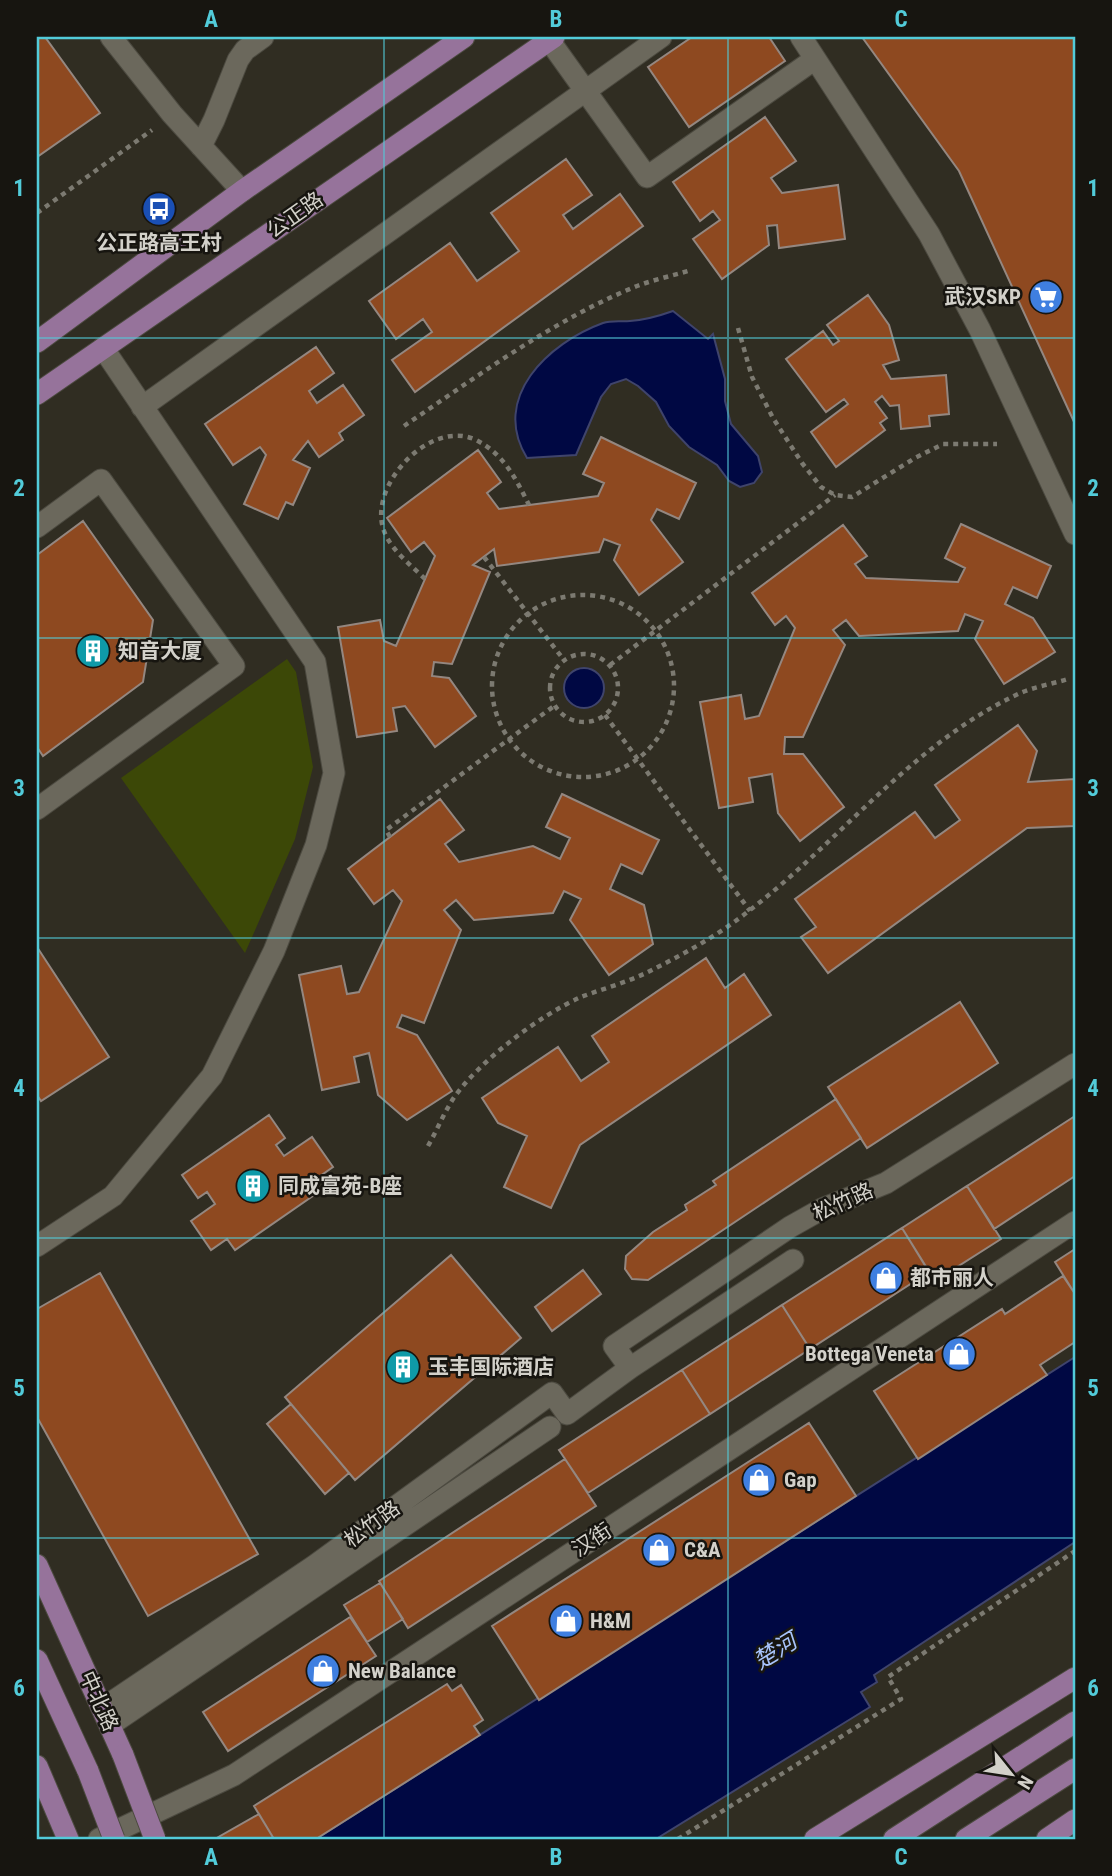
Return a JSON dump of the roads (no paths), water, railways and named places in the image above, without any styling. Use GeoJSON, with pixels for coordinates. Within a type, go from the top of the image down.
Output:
{"type":"FeatureCollection","features":[{"type":"Feature","properties":{"kind":"main road"},"geometry":{"type":"LineString","coordinates":[[37,342],[242,191],[464,37]]}},
{"type":"Feature","properties":{"kind":"main road","name":"公正路"},"geometry":{"type":"LineString","coordinates":[[37,394],[551,38]]}},
{"type":"Feature","properties":{"kind":"main road","name":"中北路"},"geometry":{"type":"LineString","coordinates":[[37,1565],[123,1755],[155,1839]]}},
{"type":"Feature","properties":{"kind":"main road","name":"中北路"},"geometry":{"type":"LineString","coordinates":[[37,1660],[88,1771],[114,1839]]}},
{"type":"Feature","properties":{"kind":"main road"},"geometry":{"type":"LineString","coordinates":[[815,1839],[1075,1678]]}},
{"type":"Feature","properties":{"kind":"main road"},"geometry":{"type":"LineString","coordinates":[[894,1839],[1075,1723]]}},
{"type":"Feature","properties":{"kind":"main road"},"geometry":{"type":"LineString","coordinates":[[37,1766],[68,1839]]}},
{"type":"Feature","properties":{"kind":"main road"},"geometry":{"type":"LineString","coordinates":[[966,1839],[1075,1769]]}},
{"type":"Feature","properties":{"kind":"main road"},"geometry":{"type":"LineString","coordinates":[[1047,1839],[1075,1820]]}},
{"type":"Feature","properties":{"kind":"street"},"geometry":{"type":"LineString","coordinates":[[111,37],[172,114],[242,191]]}},
{"type":"Feature","properties":{"kind":"street"},"geometry":{"type":"LineString","coordinates":[[201,146],[238,60],[244,50],[263,37]]}},
{"type":"Feature","properties":{"kind":"street"},"geometry":{"type":"LineString","coordinates":[[142,407],[662,37]]}},
{"type":"Feature","properties":{"kind":"street"},"geometry":{"type":"LineString","coordinates":[[801,37],[929,234],[980,330],[1075,534]]}},
{"type":"Feature","properties":{"kind":"street"},"geometry":{"type":"LineString","coordinates":[[551,38],[648,177],[815,59]]}},
{"type":"Feature","properties":{"kind":"street"},"geometry":{"type":"LineString","coordinates":[[37,1246],[113,1196],[212,1076],[274,951],[316,845],[334,773],[315,662],[103,348]]}},
{"type":"Feature","properties":{"kind":"street"},"geometry":{"type":"LineString","coordinates":[[37,527],[101,481],[234,666],[37,809]]}},
{"type":"Feature","properties":{"kind":"street","name":"松竹路"},"geometry":{"type":"LineString","coordinates":[[106,1716],[552,1393],[567,1414],[630,1368],[614,1346],[790,1227],[822,1209],[886,1183],[1075,1064]]}},
{"type":"Feature","properties":{"kind":"street","name":"汉街"},"geometry":{"type":"LineString","coordinates":[[99,1839],[234,1775],[1075,1222]]}},
{"type":"Feature","properties":{"kind":"street"},"geometry":{"type":"LineString","coordinates":[[630,1368],[793,1260]]}},
{"type":"Feature","properties":{"kind":"street"},"geometry":{"type":"LineString","coordinates":[[106,1716],[550,1427]]}},
{"type":"Feature","properties":{"kind":"water"},"geometry":{"type":"Polygon","coordinates":[[[673,311],[708,339],[713,334],[725,379],[725,401],[731,424],[758,456],[762,472],[754,483],[740,487],[729,481],[717,465],[689,447],[669,426],[656,402],[626,379],[611,384],[601,397],[576,455],[527,458],[517,436],[516,414],[520,394],[530,376],[545,359],[582,332],[603,323],[641,320],[673,311]]]}},
{"type":"Feature","properties":{"kind":"water"},"geometry":{"type":"Polygon","coordinates":[[[584,668],[592,669],[598,674],[603,680],[603,696],[598,702],[592,707],[584,708],[576,707],[570,702],[565,696],[564,688],[565,680],[570,674],[576,669],[584,668]]]}},
{"type":"Feature","properties":{"kind":"water","name":"楚河"},"geometry":{"type":"Polygon","coordinates":[[[1075,1357],[1075,1542],[874,1675],[877,1682],[861,1692],[870,1707],[656,1839],[316,1839],[1075,1357]]]}},
{"type":"Feature","properties":{"kind":"place","name":"公正路高王村"},"geometry":{"type":"Point","coordinates":[159,209]}},
{"type":"Feature","properties":{"kind":"place","name":"武汉SKP"},"geometry":{"type":"Point","coordinates":[1046,297]}},
{"type":"Feature","properties":{"kind":"place","name":"知音大厦"},"geometry":{"type":"Point","coordinates":[93,651]}},
{"type":"Feature","properties":{"kind":"place","name":"同成富苑-B座"},"geometry":{"type":"Point","coordinates":[253,1186]}},
{"type":"Feature","properties":{"kind":"place","name":"都市丽人"},"geometry":{"type":"Point","coordinates":[886,1278]}},
{"type":"Feature","properties":{"kind":"place","name":"Bottega Veneta"},"geometry":{"type":"Point","coordinates":[959,1354]}},
{"type":"Feature","properties":{"kind":"place","name":"玉丰国际酒店"},"geometry":{"type":"Point","coordinates":[403,1367]}},
{"type":"Feature","properties":{"kind":"place","name":"Gap"},"geometry":{"type":"Point","coordinates":[759,1480]}},
{"type":"Feature","properties":{"kind":"place","name":"C&A"},"geometry":{"type":"Point","coordinates":[659,1550]}},
{"type":"Feature","properties":{"kind":"place","name":"H&M"},"geometry":{"type":"Point","coordinates":[566,1621]}},
{"type":"Feature","properties":{"kind":"place","name":"New Balance"},"geometry":{"type":"Point","coordinates":[323,1671]}}]}
